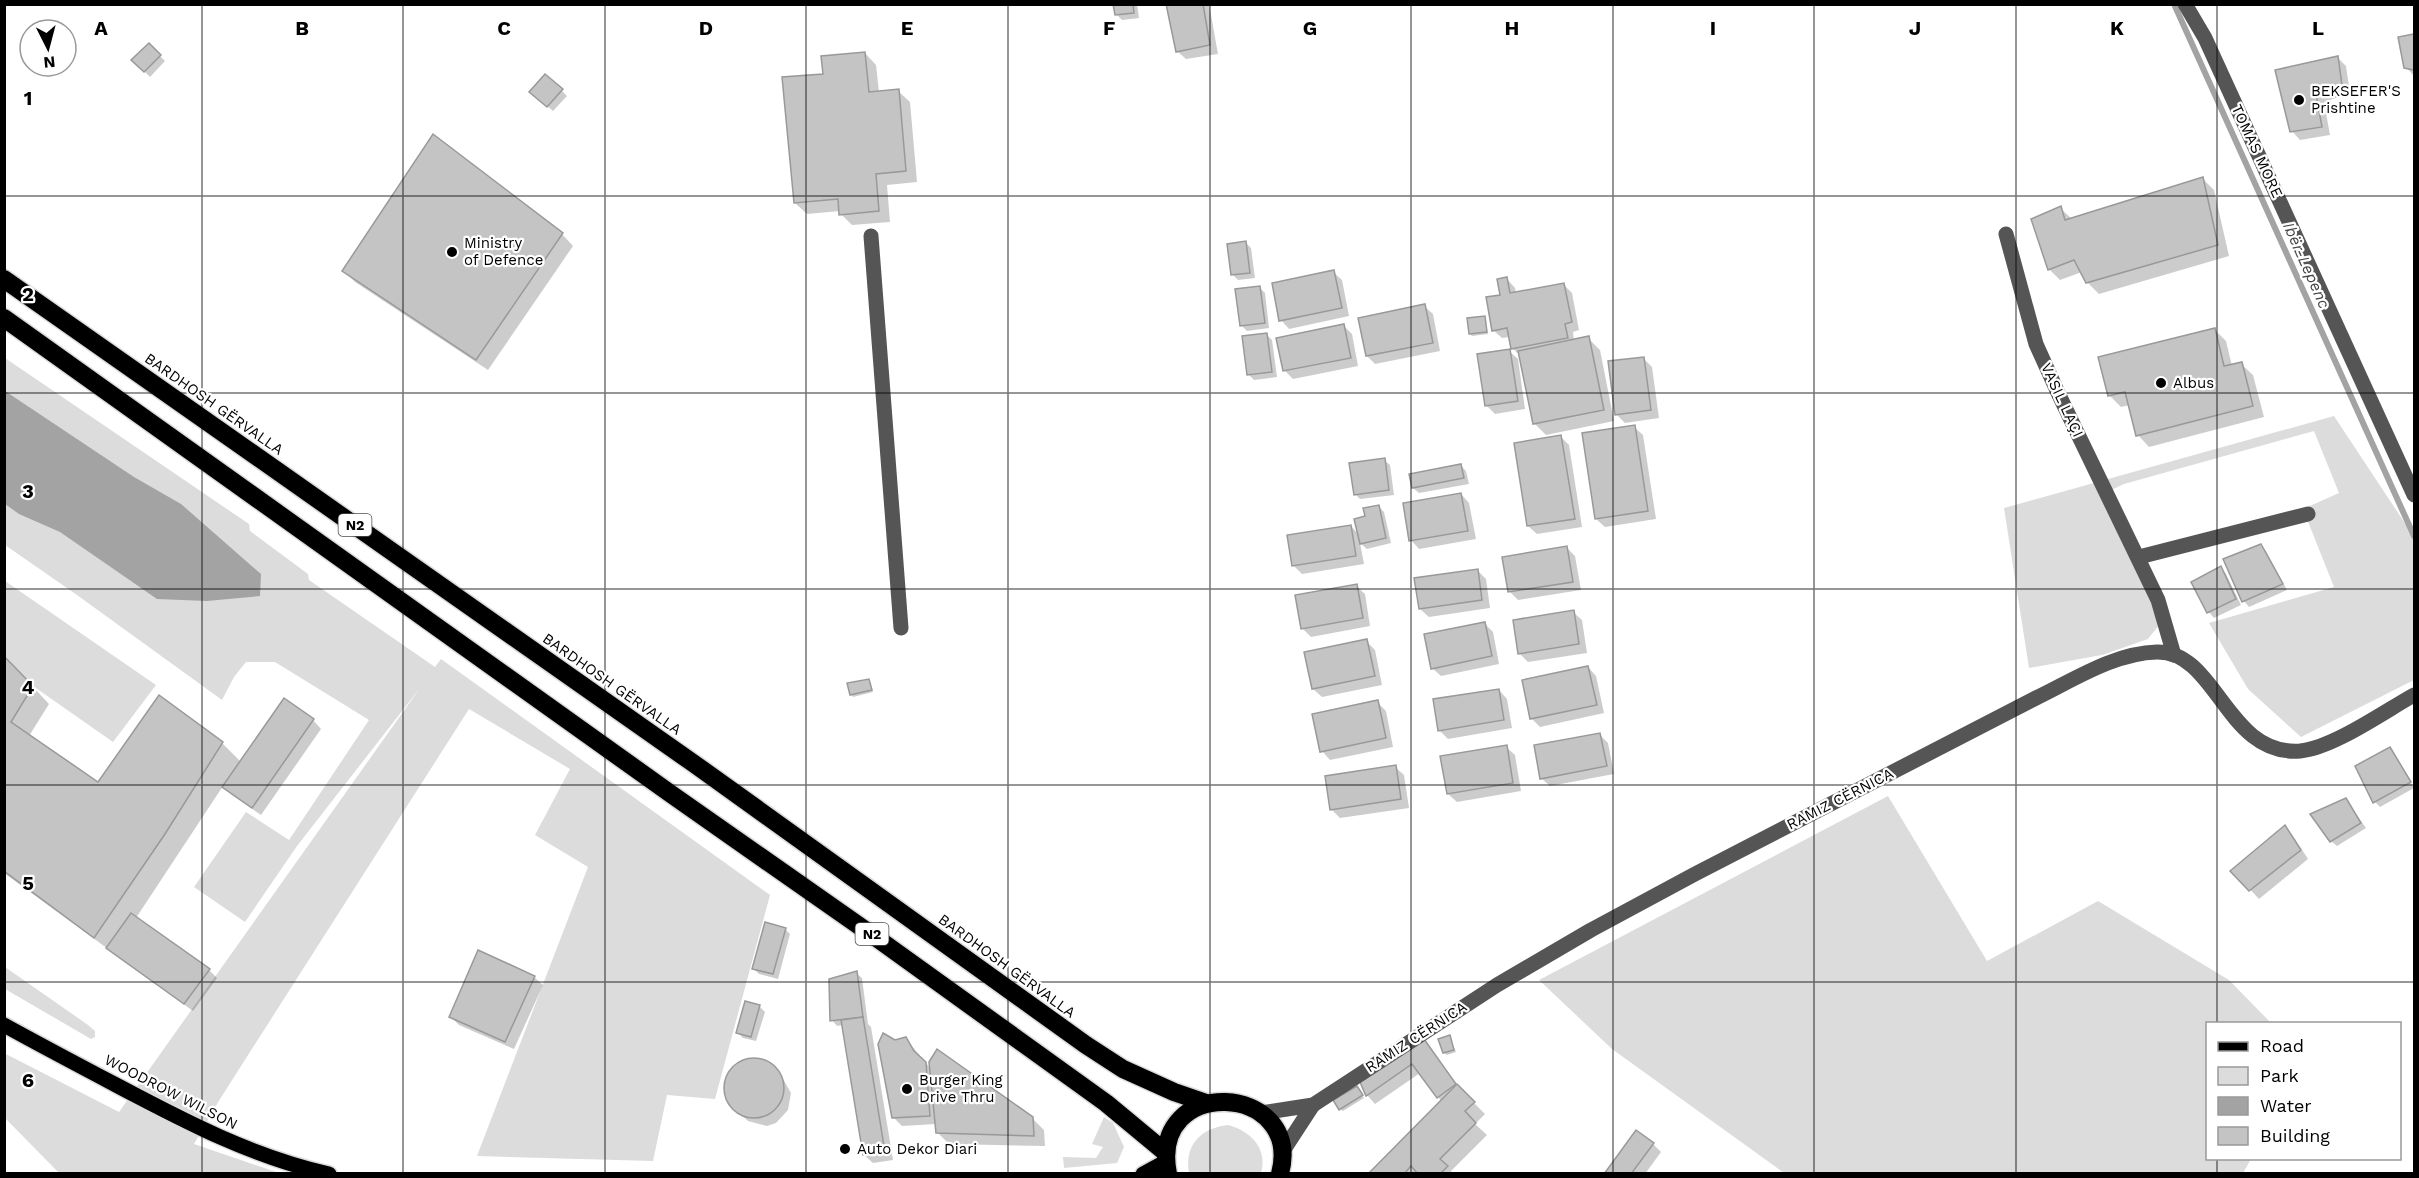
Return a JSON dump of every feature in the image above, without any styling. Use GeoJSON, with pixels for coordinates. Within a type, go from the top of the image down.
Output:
{"type":"FeatureCollection","features":[{"type":"Feature","properties":{"kind":"highway","name":"BARDHOSH GËRVALLA"},"geometry":{"type":"LineString","coordinates":[[4,279],[693,764],[1086,1045],[1123,1070],[1206,1103]]}},
{"type":"Feature","properties":{"kind":"highway","name":"N2"},"geometry":{"type":"LineString","coordinates":[[4,318],[1106,1103],[1166,1163]]}},
{"type":"Feature","properties":{"kind":"highway","name":"N2"},"geometry":{"type":"LineString","coordinates":[[1206,1103],[1225,1100],[1244,1104],[1261,1113]]}},
{"type":"Feature","properties":{"kind":"highway"},"geometry":{"type":"LineString","coordinates":[[1166,1163],[1170,1136],[1179,1122],[1191,1110],[1206,1103]]}},
{"type":"Feature","properties":{"kind":"highway"},"geometry":{"type":"LineString","coordinates":[[1261,1113],[1279,1137],[1284,1165]]}},
{"type":"Feature","properties":{"kind":"main road","name":"WOODROW WILSON"},"geometry":{"type":"LineString","coordinates":[[4,1025],[190,1125],[243,1148],[302,1168],[329,1173]]}},
{"type":"Feature","properties":{"kind":"main road"},"geometry":{"type":"LineString","coordinates":[[1143,1173],[1166,1163]]}},
{"type":"Feature","properties":{"kind":"street","name":"TOMAS MORE"},"geometry":{"type":"LineString","coordinates":[[2185,4],[2205,38],[2415,495]]}},
{"type":"Feature","properties":{"kind":"street","name":"VASIL LAÇI"},"geometry":{"type":"LineString","coordinates":[[2006,234],[2027,317],[2044,363],[2139,557],[2158,600],[2175,655]]}},
{"type":"Feature","properties":{"kind":"street"},"geometry":{"type":"LineString","coordinates":[[871,236],[901,628]]}},
{"type":"Feature","properties":{"kind":"street"},"geometry":{"type":"LineString","coordinates":[[2139,557],[2308,514]]}},
{"type":"Feature","properties":{"kind":"street","name":"RAMIZ CËRNICA"},"geometry":{"type":"LineString","coordinates":[[1261,1113],[1312,1105],[1497,985],[1591,930],[2091,670],[2122,658],[2144,653],[2159,652],[2175,655]]}},
{"type":"Feature","properties":{"kind":"street"},"geometry":{"type":"LineString","coordinates":[[2175,655],[2198,673],[2248,734],[2272,748],[2288,751],[2303,751],[2326,744],[2415,694]]}},
{"type":"Feature","properties":{"kind":"street"},"geometry":{"type":"LineString","coordinates":[[1284,1165],[1312,1105]]}},
{"type":"Feature","properties":{"kind":"green space"},"geometry":{"type":"Polygon","coordinates":[[[5,358],[249,524],[250,531],[308,574],[309,580],[435,667],[441,659],[770,895],[715,1099],[667,1095],[653,1161],[477,1156],[588,867],[535,835],[570,769],[469,709],[220,1099],[194,1144],[279,1173],[59,1173],[5,1118],[4,1053],[119,1112],[420,688],[297,846],[245,922],[194,887],[246,812],[289,840],[369,720],[275,662],[246,662],[234,677],[222,700],[5,545],[5,358]]]}},
{"type":"Feature","properties":{"kind":"green space"},"geometry":{"type":"Polygon","coordinates":[[[2334,416],[2414,537],[2414,680],[2301,737],[2248,689],[2209,623],[2334,587],[2303,509],[2339,493],[2314,431],[2124,484],[2105,493],[2163,620],[2148,639],[2102,655],[2029,668],[2004,508],[2334,416]]]}},
{"type":"Feature","properties":{"kind":"green space"},"geometry":{"type":"Polygon","coordinates":[[[5,581],[156,685],[113,742],[33,686],[5,656],[5,581]]]}},
{"type":"Feature","properties":{"kind":"green space"},"geometry":{"type":"Polygon","coordinates":[[[1888,796],[1987,961],[2098,901],[2229,980],[2270,1022],[2206,1022],[2206,1160],[2250,1160],[2243,1173],[1784,1173],[1612,1049],[1539,980],[1888,796]]]}},
{"type":"Feature","properties":{"kind":"green space"},"geometry":{"type":"Polygon","coordinates":[[[5,967],[88,1025],[95,1031],[95,1037],[91,1039],[5,989],[5,967]]]}},
{"type":"Feature","properties":{"kind":"green space"},"geometry":{"type":"Polygon","coordinates":[[[1104,1117],[1113,1123],[1124,1147],[1117,1163],[1064,1168],[1063,1157],[1096,1158],[1103,1147],[1092,1144],[1104,1117]]]}},
{"type":"Feature","properties":{"kind":"green space"},"geometry":{"type":"Polygon","coordinates":[[[1228,1125],[1244,1132],[1256,1142],[1262,1156],[1261,1173],[1189,1173],[1189,1154],[1196,1140],[1210,1130],[1228,1125]]]}},
{"type":"Feature","properties":{"kind":"water"},"geometry":{"type":"Polygon","coordinates":[[[5,391],[134,477],[181,504],[261,574],[260,596],[207,601],[157,599],[60,532],[19,514],[5,504],[5,391]]]}},
{"type":"Feature","properties":{"kind":"building"},"geometry":{"type":"Polygon","coordinates":[[[1113,4],[1133,4],[1134,13],[1115,15],[1113,4]]]}},
{"type":"Feature","properties":{"kind":"building"},"geometry":{"type":"Polygon","coordinates":[[[1166,4],[1203,4],[1210,45],[1176,52],[1166,4]]]}},
{"type":"Feature","properties":{"kind":"building"},"geometry":{"type":"Polygon","coordinates":[[[2414,34],[2414,70],[2404,68],[2398,37],[2414,34]]]}},
{"type":"Feature","properties":{"kind":"building"},"geometry":{"type":"Polygon","coordinates":[[[149,43],[161,55],[144,72],[131,60],[149,43]]]}},
{"type":"Feature","properties":{"kind":"building"},"geometry":{"type":"Polygon","coordinates":[[[865,52],[869,92],[899,89],[906,171],[876,174],[879,211],[839,215],[838,199],[794,203],[782,77],[823,74],[821,56],[865,52]]]}},
{"type":"Feature","properties":{"kind":"building"},"geometry":{"type":"Polygon","coordinates":[[[2338,56],[2342,85],[2316,94],[2322,127],[2290,132],[2275,70],[2338,56]]]}},
{"type":"Feature","properties":{"kind":"building"},"geometry":{"type":"Polygon","coordinates":[[[545,74],[563,89],[547,107],[529,92],[545,74]]]}},
{"type":"Feature","properties":{"kind":"building","name":"Ministry of Defence"},"geometry":{"type":"Polygon","coordinates":[[[433,134],[563,233],[476,360],[342,271],[433,134]]]}},
{"type":"Feature","properties":{"kind":"building"},"geometry":{"type":"Polygon","coordinates":[[[2203,177],[2218,245],[2086,283],[2074,260],[2048,270],[2031,219],[2061,206],[2065,220],[2203,177]]]}},
{"type":"Feature","properties":{"kind":"building"},"geometry":{"type":"Polygon","coordinates":[[[1246,241],[1250,273],[1231,275],[1227,244],[1246,241]]]}},
{"type":"Feature","properties":{"kind":"building"},"geometry":{"type":"Polygon","coordinates":[[[1334,270],[1342,308],[1279,321],[1272,283],[1334,270]]]}},
{"type":"Feature","properties":{"kind":"building"},"geometry":{"type":"Polygon","coordinates":[[[1507,277],[1510,293],[1564,283],[1572,322],[1565,324],[1568,338],[1511,349],[1507,328],[1492,331],[1486,297],[1500,295],[1497,279],[1507,277]]]}},
{"type":"Feature","properties":{"kind":"building"},"geometry":{"type":"Polygon","coordinates":[[[1260,286],[1265,323],[1240,326],[1235,289],[1260,286]]]}},
{"type":"Feature","properties":{"kind":"building"},"geometry":{"type":"Polygon","coordinates":[[[1425,304],[1433,343],[1366,356],[1358,318],[1425,304]]]}},
{"type":"Feature","properties":{"kind":"building"},"geometry":{"type":"Polygon","coordinates":[[[1485,316],[1487,332],[1469,334],[1467,318],[1485,316]]]}},
{"type":"Feature","properties":{"kind":"building"},"geometry":{"type":"Polygon","coordinates":[[[1344,324],[1351,358],[1283,371],[1276,338],[1344,324]]]}},
{"type":"Feature","properties":{"kind":"building"},"geometry":{"type":"Polygon","coordinates":[[[2215,328],[2224,366],[2242,362],[2253,406],[2136,436],[2125,392],[2108,396],[2098,357],[2215,328]]]}},
{"type":"Feature","properties":{"kind":"building"},"geometry":{"type":"Polygon","coordinates":[[[1267,333],[1272,372],[1247,375],[1242,336],[1267,333]]]}},
{"type":"Feature","properties":{"kind":"building"},"geometry":{"type":"Polygon","coordinates":[[[1589,336],[1604,410],[1533,424],[1518,351],[1589,336]]]}},
{"type":"Feature","properties":{"kind":"building"},"geometry":{"type":"Polygon","coordinates":[[[1510,349],[1518,401],[1485,406],[1477,354],[1510,349]]]}},
{"type":"Feature","properties":{"kind":"building"},"geometry":{"type":"Polygon","coordinates":[[[1644,357],[1651,410],[1615,415],[1608,361],[1644,357]]]}},
{"type":"Feature","properties":{"kind":"building"},"geometry":{"type":"Polygon","coordinates":[[[1635,425],[1648,511],[1595,519],[1582,433],[1635,425]]]}},
{"type":"Feature","properties":{"kind":"building"},"geometry":{"type":"Polygon","coordinates":[[[1561,435],[1575,519],[1527,526],[1514,443],[1561,435]]]}},
{"type":"Feature","properties":{"kind":"building"},"geometry":{"type":"Polygon","coordinates":[[[1385,458],[1389,490],[1354,495],[1349,463],[1385,458]]]}},
{"type":"Feature","properties":{"kind":"building"},"geometry":{"type":"Polygon","coordinates":[[[1461,464],[1464,478],[1412,488],[1409,474],[1461,464]]]}},
{"type":"Feature","properties":{"kind":"building"},"geometry":{"type":"Polygon","coordinates":[[[1461,493],[1468,531],[1409,541],[1403,503],[1461,493]]]}},
{"type":"Feature","properties":{"kind":"building"},"geometry":{"type":"Polygon","coordinates":[[[1379,505],[1386,538],[1360,544],[1354,519],[1365,516],[1363,508],[1379,505]]]}},
{"type":"Feature","properties":{"kind":"building"},"geometry":{"type":"Polygon","coordinates":[[[1351,525],[1356,556],[1292,566],[1287,535],[1351,525]]]}},
{"type":"Feature","properties":{"kind":"building"},"geometry":{"type":"Polygon","coordinates":[[[2261,544],[2283,584],[2242,602],[2223,559],[2261,544]]]}},
{"type":"Feature","properties":{"kind":"building"},"geometry":{"type":"Polygon","coordinates":[[[1567,546],[1573,582],[1508,592],[1502,557],[1567,546]]]}},
{"type":"Feature","properties":{"kind":"building"},"geometry":{"type":"Polygon","coordinates":[[[2221,566],[2236,599],[2207,613],[2191,582],[2221,566]]]}},
{"type":"Feature","properties":{"kind":"building"},"geometry":{"type":"Polygon","coordinates":[[[1478,569],[1482,600],[1419,609],[1414,578],[1478,569]]]}},
{"type":"Feature","properties":{"kind":"building"},"geometry":{"type":"Polygon","coordinates":[[[1357,584],[1363,618],[1301,629],[1295,595],[1357,584]]]}},
{"type":"Feature","properties":{"kind":"building"},"geometry":{"type":"Polygon","coordinates":[[[1574,610],[1579,644],[1518,654],[1513,620],[1574,610]]]}},
{"type":"Feature","properties":{"kind":"building"},"geometry":{"type":"Polygon","coordinates":[[[1485,622],[1492,656],[1431,669],[1424,634],[1485,622]]]}},
{"type":"Feature","properties":{"kind":"building"},"geometry":{"type":"Polygon","coordinates":[[[1367,639],[1375,676],[1312,689],[1304,652],[1367,639]]]}},
{"type":"Feature","properties":{"kind":"building"},"geometry":{"type":"Polygon","coordinates":[[[4,656],[33,686],[11,722],[98,782],[159,695],[223,742],[165,834],[94,938],[4,871],[4,656]]]}},
{"type":"Feature","properties":{"kind":"building"},"geometry":{"type":"Polygon","coordinates":[[[1588,666],[1597,705],[1530,719],[1522,680],[1588,666]]]}},
{"type":"Feature","properties":{"kind":"building"},"geometry":{"type":"Polygon","coordinates":[[[869,679],[872,690],[850,695],[847,683],[869,679]]]}},
{"type":"Feature","properties":{"kind":"building"},"geometry":{"type":"Polygon","coordinates":[[[1499,689],[1504,720],[1438,731],[1433,699],[1499,689]]]}},
{"type":"Feature","properties":{"kind":"building"},"geometry":{"type":"Polygon","coordinates":[[[284,698],[314,719],[252,808],[222,787],[284,698]]]}},
{"type":"Feature","properties":{"kind":"building"},"geometry":{"type":"Polygon","coordinates":[[[1378,700],[1386,738],[1320,752],[1312,714],[1378,700]]]}},
{"type":"Feature","properties":{"kind":"building"},"geometry":{"type":"Polygon","coordinates":[[[1600,733],[1607,766],[1540,779],[1534,745],[1600,733]]]}},
{"type":"Feature","properties":{"kind":"building"},"geometry":{"type":"Polygon","coordinates":[[[1507,745],[1513,783],[1447,794],[1440,756],[1507,745]]]}},
{"type":"Feature","properties":{"kind":"building"},"geometry":{"type":"Polygon","coordinates":[[[2390,747],[2411,782],[2373,803],[2355,766],[2390,747]]]}},
{"type":"Feature","properties":{"kind":"building"},"geometry":{"type":"Polygon","coordinates":[[[1396,765],[1401,799],[1330,810],[1325,776],[1396,765]]]}},
{"type":"Feature","properties":{"kind":"building"},"geometry":{"type":"Polygon","coordinates":[[[2346,798],[2361,823],[2330,842],[2310,814],[2346,798]]]}},
{"type":"Feature","properties":{"kind":"building"},"geometry":{"type":"Polygon","coordinates":[[[2285,825],[2301,850],[2249,891],[2230,871],[2285,825]]]}},
{"type":"Feature","properties":{"kind":"building"},"geometry":{"type":"Polygon","coordinates":[[[131,913],[210,969],[184,1004],[106,948],[131,913]]]}},
{"type":"Feature","properties":{"kind":"building"},"geometry":{"type":"Polygon","coordinates":[[[765,922],[786,928],[773,974],[752,969],[765,922]]]}},
{"type":"Feature","properties":{"kind":"building"},"geometry":{"type":"Polygon","coordinates":[[[478,950],[535,976],[505,1042],[449,1017],[478,950]]]}},
{"type":"Feature","properties":{"kind":"building"},"geometry":{"type":"Polygon","coordinates":[[[857,971],[863,1017],[830,1021],[829,979],[857,971]]]}},
{"type":"Feature","properties":{"kind":"building"},"geometry":{"type":"Polygon","coordinates":[[[745,1001],[760,1005],[751,1037],[736,1033],[745,1001]]]}},
{"type":"Feature","properties":{"kind":"building"},"geometry":{"type":"Polygon","coordinates":[[[863,1017],[885,1152],[863,1155],[841,1020],[863,1017]]]}},
{"type":"Feature","properties":{"kind":"building","name":"Burger King Drive Thru"},"geometry":{"type":"Polygon","coordinates":[[[883,1033],[895,1040],[906,1037],[914,1051],[926,1062],[930,1116],[892,1118],[878,1044],[883,1033]]]}},
{"type":"Feature","properties":{"kind":"building"},"geometry":{"type":"Polygon","coordinates":[[[1450,1035],[1454,1050],[1443,1053],[1438,1039],[1450,1035]]]}},
{"type":"Feature","properties":{"kind":"building"},"geometry":{"type":"Polygon","coordinates":[[[1424,1039],[1456,1084],[1437,1098],[1412,1064],[1366,1096],[1360,1082],[1424,1039]]]}},
{"type":"Feature","properties":{"kind":"building"},"geometry":{"type":"Polygon","coordinates":[[[937,1049],[1033,1117],[1034,1136],[936,1133],[929,1062],[937,1049]]]}},
{"type":"Feature","properties":{"kind":"building"},"geometry":{"type":"Polygon","coordinates":[[[754,1058],[775,1067],[784,1088],[775,1109],[754,1118],[733,1109],[724,1088],[733,1067],[754,1058]]]}},
{"type":"Feature","properties":{"kind":"building"},"geometry":{"type":"Polygon","coordinates":[[[1457,1084],[1475,1102],[1465,1111],[1476,1123],[1440,1159],[1448,1166],[1440,1174],[1418,1174],[1411,1166],[1404,1174],[1368,1174],[1457,1084]]]}},
{"type":"Feature","properties":{"kind":"building"},"geometry":{"type":"Polygon","coordinates":[[[1357,1086],[1363,1095],[1339,1110],[1333,1100],[1357,1086]]]}},
{"type":"Feature","properties":{"kind":"building"},"geometry":{"type":"Polygon","coordinates":[[[1636,1130],[1654,1143],[1631,1174],[1604,1174],[1636,1130]]]}},
{"type":"Feature","properties":{"kind":"waterway","name":"Ibër-Lepenc"},"geometry":{"type":"LineString","coordinates":[[2174,4],[2414,536]]}},
{"type":"Feature","properties":{"kind":"place","name":"BEKSEFER'S Prishtine"},"geometry":{"type":"Point","coordinates":[2299,100]}},
{"type":"Feature","properties":{"kind":"place","name":"Ministry of Defence"},"geometry":{"type":"Point","coordinates":[452,252]}},
{"type":"Feature","properties":{"kind":"place","name":"Albus"},"geometry":{"type":"Point","coordinates":[2161,383]}},
{"type":"Feature","properties":{"kind":"place","name":"Burger King Drive Thru"},"geometry":{"type":"Point","coordinates":[907,1089]}},
{"type":"Feature","properties":{"kind":"place","name":"Auto Dekor Diari"},"geometry":{"type":"Point","coordinates":[845,1149]}}]}
